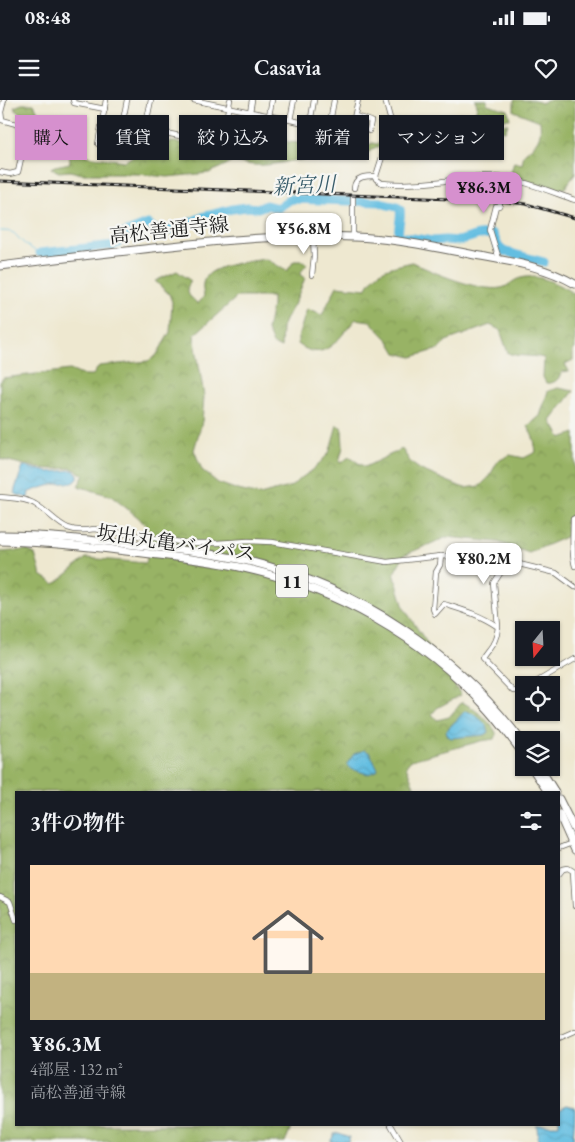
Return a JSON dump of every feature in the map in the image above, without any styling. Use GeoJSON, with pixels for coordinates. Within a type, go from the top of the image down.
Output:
{"type":"FeatureCollection","features":[{"type":"Feature","properties":{"kind":"main road","name":"高松善通寺線"},"geometry":{"type":"LineString","coordinates":[[0,266],[239,239],[353,236],[499,260],[540,269],[573,282]]}},
{"type":"Feature","properties":{"kind":"main road","name":"坂出丸亀バイパス"},"geometry":{"type":"LineString","coordinates":[[0,535],[48,536],[186,550],[241,560],[313,581],[353,598],[409,631],[432,648],[457,669],[515,744]]}},
{"type":"Feature","properties":{"kind":"main road","name":"坂出丸亀バイパス"},"geometry":{"type":"LineString","coordinates":[[0,541],[186,550]]}},
{"type":"Feature","properties":{"kind":"main road","name":"坂出丸亀バイパス"},"geometry":{"type":"LineString","coordinates":[[491,713],[515,736]]}},
{"type":"Feature","properties":{"kind":"main road"},"geometry":{"type":"LineString","coordinates":[[537,776],[547,791]]}},
{"type":"Feature","properties":{"kind":"main road"},"geometry":{"type":"LineString","coordinates":[[545,776],[554,791]]}},
{"type":"Feature","properties":{"kind":"main road"},"geometry":{"type":"LineString","coordinates":[[560,801],[575,831]]}},
{"type":"Feature","properties":{"kind":"main road"},"geometry":{"type":"LineString","coordinates":[[560,816],[574,846]]}},
{"type":"Feature","properties":{"kind":"street"},"geometry":{"type":"LineString","coordinates":[[0,172],[10,174],[18,172],[22,154],[36,134],[34,129],[2,120],[1,112],[4,100]]}},
{"type":"Feature","properties":{"kind":"street"},"geometry":{"type":"LineString","coordinates":[[73,100],[74,103],[104,108]]}},
{"type":"Feature","properties":{"kind":"street"},"geometry":{"type":"LineString","coordinates":[[103,115],[106,100]]}},
{"type":"Feature","properties":{"kind":"street"},"geometry":{"type":"LineString","coordinates":[[124,115],[127,100]]}},
{"type":"Feature","properties":{"kind":"street"},"geometry":{"type":"LineString","coordinates":[[148,115],[151,100]]}},
{"type":"Feature","properties":{"kind":"street"},"geometry":{"type":"LineString","coordinates":[[193,100],[264,115]]}},
{"type":"Feature","properties":{"kind":"street"},"geometry":{"type":"LineString","coordinates":[[169,134],[180,136],[204,129],[224,128],[230,100]]}},
{"type":"Feature","properties":{"kind":"street"},"geometry":{"type":"LineString","coordinates":[[250,112],[252,100]]}},
{"type":"Feature","properties":{"kind":"street"},"geometry":{"type":"LineString","coordinates":[[269,115],[272,100]]}},
{"type":"Feature","properties":{"kind":"street"},"geometry":{"type":"LineString","coordinates":[[290,120],[294,100]]}},
{"type":"Feature","properties":{"kind":"street"},"geometry":{"type":"LineString","coordinates":[[312,115],[314,100]]}},
{"type":"Feature","properties":{"kind":"street"},"geometry":{"type":"LineString","coordinates":[[331,115],[334,100]]}},
{"type":"Feature","properties":{"kind":"street"},"geometry":{"type":"LineString","coordinates":[[355,115],[358,100]]}},
{"type":"Feature","properties":{"kind":"street"},"geometry":{"type":"LineString","coordinates":[[384,100],[390,118],[390,132],[376,176],[376,179],[382,183],[425,183],[491,177],[507,178],[575,200]]}},
{"type":"Feature","properties":{"kind":"street"},"geometry":{"type":"LineString","coordinates":[[287,119],[297,121]]}},
{"type":"Feature","properties":{"kind":"street"},"geometry":{"type":"LineString","coordinates":[[369,120],[371,121],[370,131]]}},
{"type":"Feature","properties":{"kind":"street"},"geometry":{"type":"LineString","coordinates":[[354,188],[354,182],[357,179],[376,176]]}},
{"type":"Feature","properties":{"kind":"street"},"geometry":{"type":"LineString","coordinates":[[501,197],[507,178]]}},
{"type":"Feature","properties":{"kind":"street"},"geometry":{"type":"LineString","coordinates":[[353,200],[353,236]]}},
{"type":"Feature","properties":{"kind":"street"},"geometry":{"type":"LineString","coordinates":[[499,260],[491,234],[496,206],[500,204]]}},
{"type":"Feature","properties":{"kind":"street"},"geometry":{"type":"LineString","coordinates":[[312,275],[313,237]]}},
{"type":"Feature","properties":{"kind":"street"},"geometry":{"type":"LineString","coordinates":[[0,497],[34,504],[65,528],[94,530],[186,550],[217,543],[248,540],[312,548],[368,560],[387,562],[441,556],[490,557],[556,573],[575,587]]}},
{"type":"Feature","properties":{"kind":"street"},"geometry":{"type":"LineString","coordinates":[[575,518],[573,519],[574,545],[572,556],[575,566]]}},
{"type":"Feature","properties":{"kind":"street"},"geometry":{"type":"LineString","coordinates":[[441,556],[440,565],[436,572],[433,610],[435,614],[444,604],[481,617],[498,627]]}},
{"type":"Feature","properties":{"kind":"street"},"geometry":{"type":"LineString","coordinates":[[515,564],[502,569],[494,583],[498,627],[497,636],[482,659],[515,691]]}},
{"type":"Feature","properties":{"kind":"street"},"geometry":{"type":"LineString","coordinates":[[546,676],[575,659]]}},
{"type":"Feature","properties":{"kind":"street"},"geometry":{"type":"LineString","coordinates":[[560,848],[574,846]]}},
{"type":"Feature","properties":{"kind":"street"},"geometry":{"type":"LineString","coordinates":[[560,873],[563,869],[568,868],[573,871],[575,906]]}},
{"type":"Feature","properties":{"kind":"street"},"geometry":{"type":"LineString","coordinates":[[0,896],[10,902],[15,917]]}},
{"type":"Feature","properties":{"kind":"street"},"geometry":{"type":"LineString","coordinates":[[560,1038],[575,1032]]}},
{"type":"Feature","properties":{"kind":"street"},"geometry":{"type":"LineString","coordinates":[[392,1126],[401,1142]]}},
{"type":"Feature","properties":{"kind":"green space"},"geometry":{"type":"Polygon","coordinates":[[[475,100],[487,100],[487,104],[508,110],[510,119],[504,119],[504,115],[487,111],[483,115],[458,115],[459,113],[470,114],[476,111],[477,105],[475,100]]]}},
{"type":"Feature","properties":{"kind":"green space"},"geometry":{"type":"Polygon","coordinates":[[[514,100],[535,100],[541,103],[547,100],[575,100],[575,174],[565,188],[553,190],[510,176],[514,162],[522,164],[524,154],[538,140],[540,132],[540,121],[514,111],[514,100]]]}},
{"type":"Feature","properties":{"kind":"green space"},"geometry":{"type":"Polygon","coordinates":[[[22,104],[34,104],[40,115],[28,115],[16,111],[14,107],[22,104]]]}},
{"type":"Feature","properties":{"kind":"green space"},"geometry":{"type":"Polygon","coordinates":[[[504,124],[508,124],[505,131],[504,124]]]}},
{"type":"Feature","properties":{"kind":"green space"},"geometry":{"type":"Polygon","coordinates":[[[174,142],[179,143],[179,160],[287,160],[287,142],[297,143],[297,160],[300,160],[264,165],[245,164],[234,161],[209,173],[167,177],[138,174],[82,174],[70,171],[59,172],[51,168],[70,163],[70,160],[87,160],[87,156],[97,157],[97,160],[169,160],[169,143],[174,142]]]}},
{"type":"Feature","properties":{"kind":"green space"},"geometry":{"type":"Polygon","coordinates":[[[372,143],[379,143],[379,147],[369,152],[369,145],[372,143]]]}},
{"type":"Feature","properties":{"kind":"green space"},"geometry":{"type":"Polygon","coordinates":[[[321,160],[341,160],[339,162],[321,160]]]}},
{"type":"Feature","properties":{"kind":"green space"},"geometry":{"type":"Polygon","coordinates":[[[266,259],[287,271],[294,261],[303,261],[307,264],[300,275],[305,278],[294,305],[282,327],[281,348],[273,344],[267,330],[272,297],[237,297],[194,335],[204,396],[202,422],[194,450],[202,470],[218,483],[260,495],[292,486],[314,469],[329,453],[337,425],[342,428],[343,447],[339,462],[341,463],[349,457],[365,467],[402,449],[411,463],[421,470],[465,488],[480,486],[489,477],[498,461],[510,455],[524,458],[536,452],[534,440],[528,426],[540,416],[548,391],[558,388],[574,391],[551,421],[561,438],[575,433],[575,511],[566,521],[568,536],[529,553],[498,542],[447,537],[404,555],[394,573],[404,608],[461,695],[437,708],[432,714],[437,720],[449,717],[462,702],[482,716],[495,730],[497,735],[494,739],[411,760],[406,766],[415,789],[409,791],[15,791],[15,1126],[292,1126],[285,1142],[0,1142],[0,552],[27,550],[35,554],[41,575],[55,584],[86,558],[146,563],[152,533],[139,518],[111,496],[78,486],[84,475],[72,468],[38,468],[0,459],[0,382],[3,378],[70,370],[82,375],[93,375],[99,366],[148,361],[156,356],[170,332],[172,302],[169,294],[155,281],[177,271],[191,281],[187,288],[189,295],[198,304],[204,296],[203,282],[206,277],[217,269],[243,262],[266,259]],[[468,711],[449,727],[447,734],[466,736],[483,735],[487,726],[468,711]]]}},
{"type":"Feature","properties":{"kind":"green space"},"geometry":{"type":"Polygon","coordinates":[[[412,262],[443,276],[481,287],[501,288],[518,279],[535,277],[542,278],[575,294],[575,349],[573,351],[573,360],[565,364],[569,371],[562,372],[554,382],[546,383],[543,377],[544,358],[508,353],[500,330],[490,325],[446,341],[439,349],[412,357],[396,353],[389,341],[370,321],[356,319],[331,346],[324,350],[308,350],[298,344],[298,337],[307,309],[322,315],[337,286],[366,289],[380,272],[412,262]]]}},
{"type":"Feature","properties":{"kind":"water"},"geometry":{"type":"Polygon","coordinates":[[[23,466],[48,472],[73,470],[78,474],[78,479],[73,483],[56,484],[29,492],[28,498],[15,494],[23,466]]]}},
{"type":"Feature","properties":{"kind":"water"},"geometry":{"type":"Polygon","coordinates":[[[465,711],[480,718],[489,732],[483,735],[451,738],[448,736],[446,731],[465,711]]]}},
{"type":"Feature","properties":{"kind":"water"},"geometry":{"type":"Polygon","coordinates":[[[365,750],[370,753],[378,769],[368,774],[351,769],[347,764],[354,754],[365,750]]]}},
{"type":"Feature","properties":{"kind":"water"},"geometry":{"type":"Polygon","coordinates":[[[567,1105],[574,1107],[573,1142],[538,1142],[537,1126],[560,1126],[560,1108],[567,1105]]]}},
{"type":"Feature","properties":{"kind":"water"},"geometry":{"type":"Polygon","coordinates":[[[335,1133],[349,1137],[348,1142],[330,1142],[335,1133]]]}},
{"type":"Feature","properties":{"kind":"waterway","name":"新宮川"},"geometry":{"type":"LineString","coordinates":[[40,253],[115,245],[119,242],[122,234],[148,224],[159,232],[175,229],[205,216],[232,209],[258,208],[266,205],[278,208],[291,199],[381,202],[400,209],[399,236],[433,241],[459,241],[478,235],[493,234],[503,251],[544,262]]}},
{"type":"Feature","properties":{"kind":"waterway"},"geometry":{"type":"LineString","coordinates":[[0,231],[15,234],[21,241],[40,253]]}},
{"type":"Feature","properties":{"kind":"railway"},"geometry":{"type":"LineString","coordinates":[[0,181],[500,201],[526,204],[575,218]]}}]}
